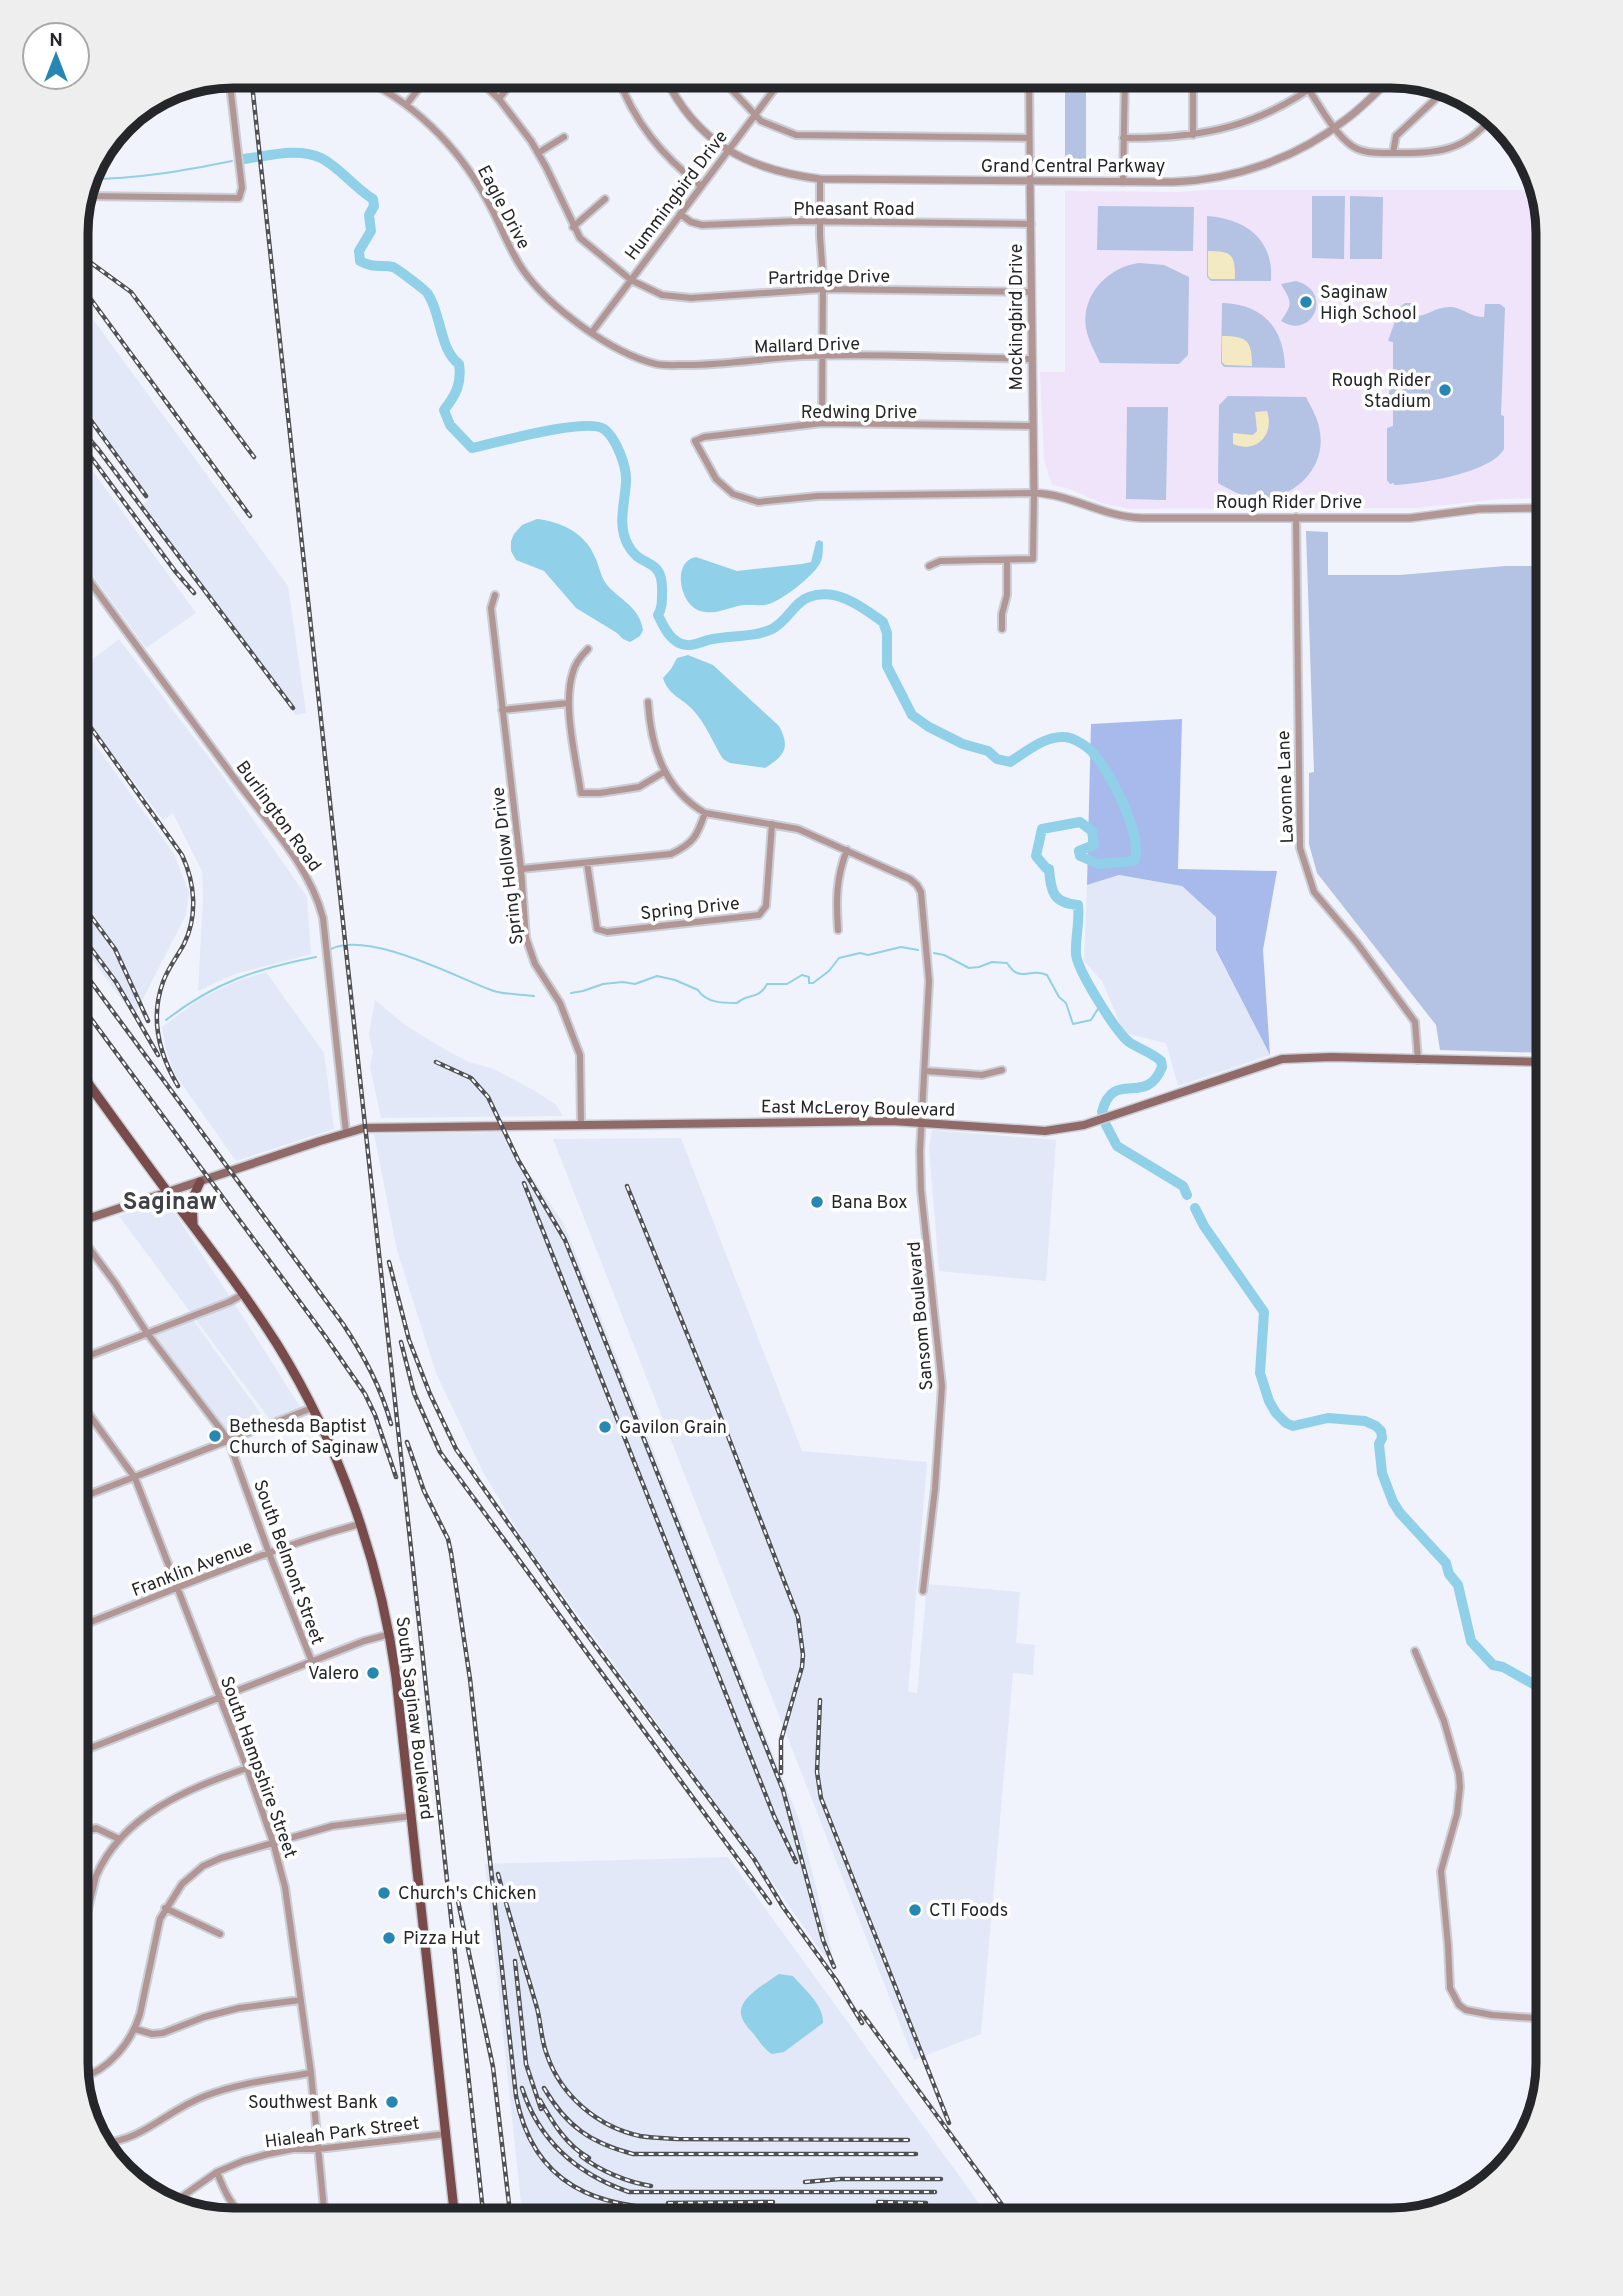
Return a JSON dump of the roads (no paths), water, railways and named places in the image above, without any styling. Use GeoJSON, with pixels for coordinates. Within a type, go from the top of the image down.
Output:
{"type":"FeatureCollection","features":[{"type":"Feature","properties":{"kind":"main road","name":"East McLeroy Boulevard"},"geometry":{"type":"LineString","coordinates":[[87,1219],[346,1132],[377,1127],[923,1122],[1062,1130],[1282,1059],[1331,1057],[1536,1062]]}},
{"type":"Feature","properties":{"kind":"main road","name":"South Saginaw Boulevard"},"geometry":{"type":"LineString","coordinates":[[88,1082],[244,1294],[285,1358],[312,1408],[360,1524],[390,1634],[454,2208]]}},
{"type":"Feature","properties":{"kind":"main road"},"geometry":{"type":"LineString","coordinates":[[193,1225],[192,1200],[200,1182]]}},
{"type":"Feature","properties":{"kind":"street"},"geometry":{"type":"LineString","coordinates":[[92,196],[232,199],[241,196],[230,87]]}},
{"type":"Feature","properties":{"kind":"street","name":"Eagle Drive"},"geometry":{"type":"LineString","coordinates":[[375,87],[406,105],[441,136],[462,160],[486,197],[512,252],[532,281],[561,309],[592,332]]}},
{"type":"Feature","properties":{"kind":"street"},"geometry":{"type":"LineString","coordinates":[[406,105],[420,87]]}},
{"type":"Feature","properties":{"kind":"street","name":"Partridge Drive"},"geometry":{"type":"LineString","coordinates":[[487,87],[499,99],[538,153],[573,227],[588,247],[631,280],[662,295],[683,298],[823,289],[1031,292]]}},
{"type":"Feature","properties":{"kind":"street"},"geometry":{"type":"LineString","coordinates":[[499,99],[508,87]]}},
{"type":"Feature","properties":{"kind":"street"},"geometry":{"type":"LineString","coordinates":[[622,87],[633,113],[649,136],[668,159],[701,186]]}},
{"type":"Feature","properties":{"kind":"street","name":"Grand Central Parkway"},"geometry":{"type":"LineString","coordinates":[[671,87],[688,116],[700,130],[727,151],[762,167],[795,176],[820,179],[1123,182],[1184,182],[1227,176],[1283,157],[1335,128],[1380,88]]}},
{"type":"Feature","properties":{"kind":"street"},"geometry":{"type":"LineString","coordinates":[[729,87],[754,115],[774,128],[796,135],[1029,138]]}},
{"type":"Feature","properties":{"kind":"street","name":"Hummingbird Drive"},"geometry":{"type":"LineString","coordinates":[[592,332],[775,87]]}},
{"type":"Feature","properties":{"kind":"street","name":"Mockingbird Drive"},"geometry":{"type":"LineString","coordinates":[[1007,560],[1033,559],[1029,88]]}},
{"type":"Feature","properties":{"kind":"street"},"geometry":{"type":"LineString","coordinates":[[1123,182],[1125,88]]}},
{"type":"Feature","properties":{"kind":"street"},"geometry":{"type":"LineString","coordinates":[[1193,88],[1193,135]]}},
{"type":"Feature","properties":{"kind":"street"},"geometry":{"type":"LineString","coordinates":[[1123,138],[1193,135],[1225,129],[1260,117],[1312,88]]}},
{"type":"Feature","properties":{"kind":"street"},"geometry":{"type":"LineString","coordinates":[[1309,90],[1335,128],[1348,143],[1359,150],[1393,153],[1447,150],[1468,140],[1486,123]]}},
{"type":"Feature","properties":{"kind":"street"},"geometry":{"type":"LineString","coordinates":[[1393,153],[1396,136],[1439,96]]}},
{"type":"Feature","properties":{"kind":"street"},"geometry":{"type":"LineString","coordinates":[[538,153],[564,137]]}},
{"type":"Feature","properties":{"kind":"street"},"geometry":{"type":"LineString","coordinates":[[820,179],[823,289],[822,424]]}},
{"type":"Feature","properties":{"kind":"street"},"geometry":{"type":"LineString","coordinates":[[573,227],[605,199]]}},
{"type":"Feature","properties":{"kind":"street","name":"Pheasant Road"},"geometry":{"type":"LineString","coordinates":[[680,214],[696,225],[820,221],[1031,224]]}},
{"type":"Feature","properties":{"kind":"street","name":"Mallard Drive"},"geometry":{"type":"LineString","coordinates":[[592,332],[621,351],[657,365],[719,365],[822,356],[1032,359]]}},
{"type":"Feature","properties":{"kind":"street","name":"Redwing Drive"},"geometry":{"type":"LineString","coordinates":[[1033,426],[822,424],[704,437],[695,441],[716,480],[733,494],[758,502],[832,495],[1034,493]]}},
{"type":"Feature","properties":{"kind":"street","name":"Rough Rider Drive"},"geometry":{"type":"LineString","coordinates":[[1034,493],[1063,497],[1107,514],[1132,518],[1410,518],[1479,509],[1536,508]]}},
{"type":"Feature","properties":{"kind":"street","name":"Lavonne Lane"},"geometry":{"type":"LineString","coordinates":[[1296,517],[1300,848],[1314,892],[1357,943],[1415,1022],[1418,1060]]}},
{"type":"Feature","properties":{"kind":"street"},"geometry":{"type":"LineString","coordinates":[[929,566],[940,561],[1007,560],[1007,595],[1002,614],[1002,629]]}},
{"type":"Feature","properties":{"kind":"street","name":"Burlington Road"},"geometry":{"type":"LineString","coordinates":[[88,580],[303,870],[317,896],[323,918],[346,1132]]}},
{"type":"Feature","properties":{"kind":"street","name":"Spring Hollow Drive"},"geometry":{"type":"LineString","coordinates":[[495,595],[491,608],[521,869],[526,938],[535,964],[560,1003],[580,1055],[581,1124]]}},
{"type":"Feature","properties":{"kind":"street"},"geometry":{"type":"LineString","coordinates":[[587,649],[572,673],[569,703],[580,793],[639,787],[664,772]]}},
{"type":"Feature","properties":{"kind":"street"},"geometry":{"type":"LineString","coordinates":[[521,869],[671,854],[687,847],[696,837],[705,813],[680,796],[664,772],[649,719],[648,702]]}},
{"type":"Feature","properties":{"kind":"street"},"geometry":{"type":"LineString","coordinates":[[502,710],[569,703]]}},
{"type":"Feature","properties":{"kind":"street","name":"Sansom Boulevard"},"geometry":{"type":"LineString","coordinates":[[705,813],[798,829],[910,879],[920,892],[929,981],[921,1190],[942,1386],[935,1489],[923,1591]]}},
{"type":"Feature","properties":{"kind":"street","name":"Spring Drive"},"geometry":{"type":"LineString","coordinates":[[587,863],[597,929],[607,932],[759,915],[766,906],[772,824]]}},
{"type":"Feature","properties":{"kind":"street"},"geometry":{"type":"LineString","coordinates":[[838,930],[836,895],[839,869],[847,850]]}},
{"type":"Feature","properties":{"kind":"street"},"geometry":{"type":"LineString","coordinates":[[926,1071],[982,1074],[1002,1070]]}},
{"type":"Feature","properties":{"kind":"street","name":"South Belmont Street"},"geometry":{"type":"LineString","coordinates":[[87,1246],[147,1333],[228,1439],[312,1662]]}},
{"type":"Feature","properties":{"kind":"street"},"geometry":{"type":"LineString","coordinates":[[87,1356],[244,1294]]}},
{"type":"Feature","properties":{"kind":"street"},"geometry":{"type":"LineString","coordinates":[[87,1495],[312,1408]]}},
{"type":"Feature","properties":{"kind":"street","name":"South Hampshire Street"},"geometry":{"type":"LineString","coordinates":[[87,1412],[135,1478],[274,1842],[285,1887],[310,2073],[324,2208]]}},
{"type":"Feature","properties":{"kind":"street","name":"Franklin Avenue"},"geometry":{"type":"LineString","coordinates":[[87,1623],[269,1553],[360,1524]]}},
{"type":"Feature","properties":{"kind":"street"},"geometry":{"type":"LineString","coordinates":[[87,1743],[89,1749],[364,1641],[390,1634]]}},
{"type":"Feature","properties":{"kind":"street"},"geometry":{"type":"LineString","coordinates":[[1415,1651],[1444,1721],[1459,1774],[1457,1814],[1441,1871],[1450,1988],[1459,2006],[1478,2013],[1536,2018]]}},
{"type":"Feature","properties":{"kind":"street"},"geometry":{"type":"LineString","coordinates":[[87,1912],[96,1875],[118,1839],[168,1800],[192,1788],[247,1768]]}},
{"type":"Feature","properties":{"kind":"street"},"geometry":{"type":"LineString","coordinates":[[88,2075],[111,2060],[135,2029],[158,1927],[165,1908],[182,1884],[203,1866],[221,1858],[332,1826],[411,1816]]}},
{"type":"Feature","properties":{"kind":"street"},"geometry":{"type":"LineString","coordinates":[[87,1831],[96,1828],[118,1839]]}},
{"type":"Feature","properties":{"kind":"street"},"geometry":{"type":"LineString","coordinates":[[165,1908],[220,1934]]}},
{"type":"Feature","properties":{"kind":"street"},"geometry":{"type":"LineString","coordinates":[[135,2029],[152,2034],[163,2033],[204,2017],[239,2008],[300,2000]]}},
{"type":"Feature","properties":{"kind":"street"},"geometry":{"type":"LineString","coordinates":[[111,2142],[132,2138],[148,2130],[165,2115],[207,2095],[258,2081],[310,2073]]}},
{"type":"Feature","properties":{"kind":"street","name":"Hialeah Park Street"},"geometry":{"type":"LineString","coordinates":[[179,2198],[217,2172],[268,2154],[293,2149],[318,2149],[446,2134]]}},
{"type":"Feature","properties":{"kind":"street"},"geometry":{"type":"LineString","coordinates":[[217,2172],[222,2187],[236,2208]]}},
{"type":"Feature","properties":{"kind":"waterway"},"geometry":{"type":"LineString","coordinates":[[244,159],[283,153],[312,155],[328,162],[373,199],[374,206],[369,215],[371,231],[359,251],[360,261],[393,267],[428,294],[444,341],[459,364],[457,388],[444,410],[450,425],[472,448],[560,428],[594,426],[608,433],[625,468],[622,522],[625,537],[633,553],[651,564],[659,573],[662,600],[658,615],[677,642],[692,645],[716,638],[765,632],[777,626],[799,603],[809,597],[839,597],[858,605],[883,622],[887,633],[887,666],[912,715],[929,727],[963,744],[988,751],[997,759],[1010,762],[1036,745],[1057,737],[1076,741],[1096,756],[1114,784],[1129,819],[1136,850],[1134,861],[1099,864],[1080,856],[1079,851],[1094,845],[1092,831],[1080,822],[1042,829],[1036,856],[1049,869],[1052,890],[1058,899],[1078,905],[1076,954],[1098,1000],[1129,1042],[1161,1061],[1162,1067],[1155,1079],[1139,1088],[1114,1092],[1107,1099],[1102,1112]]}},
{"type":"Feature","properties":{"kind":"waterway"},"geometry":{"type":"LineString","coordinates":[[98,179],[160,174],[232,161]]}},
{"type":"Feature","properties":{"kind":"waterway"},"geometry":{"type":"LineString","coordinates":[[331,949],[347,945],[389,950],[496,992],[534,996]]}},
{"type":"Feature","properties":{"kind":"waterway"},"geometry":{"type":"LineString","coordinates":[[571,993],[603,984],[635,984],[657,976],[698,990],[710,1000],[737,1003],[757,994],[767,984],[787,984],[802,975],[809,977],[809,983],[813,983],[829,971],[839,958],[860,953],[868,955],[901,947],[918,950]]}},
{"type":"Feature","properties":{"kind":"waterway"},"geometry":{"type":"LineString","coordinates":[[934,953],[944,955],[969,968],[992,962],[1007,963],[1016,973],[1047,975],[1059,997],[1066,1003],[1073,1024],[1091,1020],[1101,1004]]}},
{"type":"Feature","properties":{"kind":"waterway"},"geometry":{"type":"LineString","coordinates":[[166,1020],[202,996],[237,979],[316,957]]}},
{"type":"Feature","properties":{"kind":"waterway"},"geometry":{"type":"LineString","coordinates":[[1106,1125],[1117,1146],[1183,1186],[1187,1195]]}},
{"type":"Feature","properties":{"kind":"waterway"},"geometry":{"type":"LineString","coordinates":[[1195,1208],[1204,1226],[1264,1312],[1260,1373],[1276,1413],[1293,1426],[1328,1418],[1365,1421],[1381,1431],[1379,1444],[1382,1473],[1393,1502],[1446,1563],[1449,1574],[1458,1585],[1471,1641],[1493,1665],[1503,1667],[1536,1685]]}},
{"type":"Feature","properties":{"kind":"railway"},"geometry":{"type":"LineString","coordinates":[[252,87],[483,2208]]}},
{"type":"Feature","properties":{"kind":"railway"},"geometry":{"type":"LineString","coordinates":[[88,261],[131,292],[254,457]]}},
{"type":"Feature","properties":{"kind":"railway"},"geometry":{"type":"LineString","coordinates":[[88,295],[250,516]]}},
{"type":"Feature","properties":{"kind":"railway"},"geometry":{"type":"LineString","coordinates":[[88,416],[146,496]]}},
{"type":"Feature","properties":{"kind":"railway"},"geometry":{"type":"LineString","coordinates":[[88,438],[293,708]]}},
{"type":"Feature","properties":{"kind":"railway"},"geometry":{"type":"LineString","coordinates":[[88,453],[194,593]]}},
{"type":"Feature","properties":{"kind":"railway"},"geometry":{"type":"LineString","coordinates":[[88,723],[182,855],[190,877],[193,900],[191,922],[184,944],[163,982],[157,1009],[161,1049],[178,1086]]}},
{"type":"Feature","properties":{"kind":"railway"},"geometry":{"type":"LineString","coordinates":[[88,912],[115,949],[148,1021]]}},
{"type":"Feature","properties":{"kind":"railway"},"geometry":{"type":"LineString","coordinates":[[88,944],[116,982],[158,1055]]}},
{"type":"Feature","properties":{"kind":"railway"},"geometry":{"type":"LineString","coordinates":[[88,977],[343,1324],[371,1372],[391,1424]]}},
{"type":"Feature","properties":{"kind":"railway"},"geometry":{"type":"LineString","coordinates":[[88,1014],[365,1394],[396,1477]]}},
{"type":"Feature","properties":{"kind":"railway"},"geometry":{"type":"LineString","coordinates":[[436,1062],[471,1078],[488,1097],[518,1160],[565,1240],[783,1790],[823,1940],[834,1967]]}},
{"type":"Feature","properties":{"kind":"railway"},"geometry":{"type":"LineString","coordinates":[[524,1183],[774,1816],[796,1862]]}},
{"type":"Feature","properties":{"kind":"railway"},"geometry":{"type":"LineString","coordinates":[[627,1186],[798,1617],[802,1667],[781,1740],[781,1773]]}},
{"type":"Feature","properties":{"kind":"railway"},"geometry":{"type":"LineString","coordinates":[[389,1262],[409,1340],[456,1449],[577,1621],[754,1859],[783,1907],[836,1980],[862,2023]]}},
{"type":"Feature","properties":{"kind":"railway"},"geometry":{"type":"LineString","coordinates":[[401,1342],[414,1393],[440,1452],[770,1903]]}},
{"type":"Feature","properties":{"kind":"railway"},"geometry":{"type":"LineString","coordinates":[[407,1442],[424,1491],[448,1539],[451,1553],[470,1679],[516,2096],[525,2127],[537,2152],[554,2171],[574,2186],[597,2197],[651,2208]]}},
{"type":"Feature","properties":{"kind":"railway"},"geometry":{"type":"LineString","coordinates":[[820,1700],[817,1772],[821,1798],[949,2123]]}},
{"type":"Feature","properties":{"kind":"railway"},"geometry":{"type":"LineString","coordinates":[[498,1874],[537,2008],[543,2043],[553,2070],[572,2096],[596,2117],[625,2132],[654,2138],[908,2140]]}},
{"type":"Feature","properties":{"kind":"railway"},"geometry":{"type":"LineString","coordinates":[[458,1901],[493,2067],[509,2208]]}},
{"type":"Feature","properties":{"kind":"railway"},"geometry":{"type":"LineString","coordinates":[[515,1961],[526,2064],[541,2109]]}},
{"type":"Feature","properties":{"kind":"railway"},"geometry":{"type":"LineString","coordinates":[[861,2012],[1004,2208]]}},
{"type":"Feature","properties":{"kind":"railway"},"geometry":{"type":"LineString","coordinates":[[522,2088],[539,2124],[562,2153],[593,2176],[629,2192],[935,2192]]}},
{"type":"Feature","properties":{"kind":"railway"},"geometry":{"type":"LineString","coordinates":[[544,2088],[562,2113],[581,2132],[605,2145],[633,2154],[916,2154]]}},
{"type":"Feature","properties":{"kind":"railway"},"geometry":{"type":"LineString","coordinates":[[540,2100],[567,2140],[589,2158]]}},
{"type":"Feature","properties":{"kind":"railway"},"geometry":{"type":"LineString","coordinates":[[581,2156],[614,2175],[651,2186]]}},
{"type":"Feature","properties":{"kind":"railway"},"geometry":{"type":"LineString","coordinates":[[805,2182],[840,2179],[941,2179]]}},
{"type":"Feature","properties":{"kind":"railway"},"geometry":{"type":"LineString","coordinates":[[668,2203],[773,2202]]}},
{"type":"Feature","properties":{"kind":"railway"},"geometry":{"type":"LineString","coordinates":[[878,2202],[926,2203]]}},
{"type":"Feature","properties":{"kind":"place","name":"Saginaw High School"},"geometry":{"type":"Point","coordinates":[1306,302]}},
{"type":"Feature","properties":{"kind":"place","name":"Rough Rider Stadium"},"geometry":{"type":"Point","coordinates":[1445,390]}},
{"type":"Feature","properties":{"kind":"place","name":"Bana Box"},"geometry":{"type":"Point","coordinates":[817,1202]}},
{"type":"Feature","properties":{"kind":"place","name":"Gavilon Grain"},"geometry":{"type":"Point","coordinates":[605,1427]}},
{"type":"Feature","properties":{"kind":"place","name":"Bethesda Baptist Church of Saginaw"},"geometry":{"type":"Point","coordinates":[215,1436]}},
{"type":"Feature","properties":{"kind":"place","name":"Valero"},"geometry":{"type":"Point","coordinates":[373,1673]}},
{"type":"Feature","properties":{"kind":"place","name":"Church's Chicken"},"geometry":{"type":"Point","coordinates":[384,1893]}},
{"type":"Feature","properties":{"kind":"place","name":"CTI Foods"},"geometry":{"type":"Point","coordinates":[915,1910]}},
{"type":"Feature","properties":{"kind":"place","name":"Pizza Hut"},"geometry":{"type":"Point","coordinates":[389,1938]}},
{"type":"Feature","properties":{"kind":"place","name":"Southwest Bank"},"geometry":{"type":"Point","coordinates":[392,2102]}},
{"type":"Feature","properties":{"kind":"district","name":"Saginaw"},"geometry":{"type":"Point","coordinates":[170,1201]}}]}
